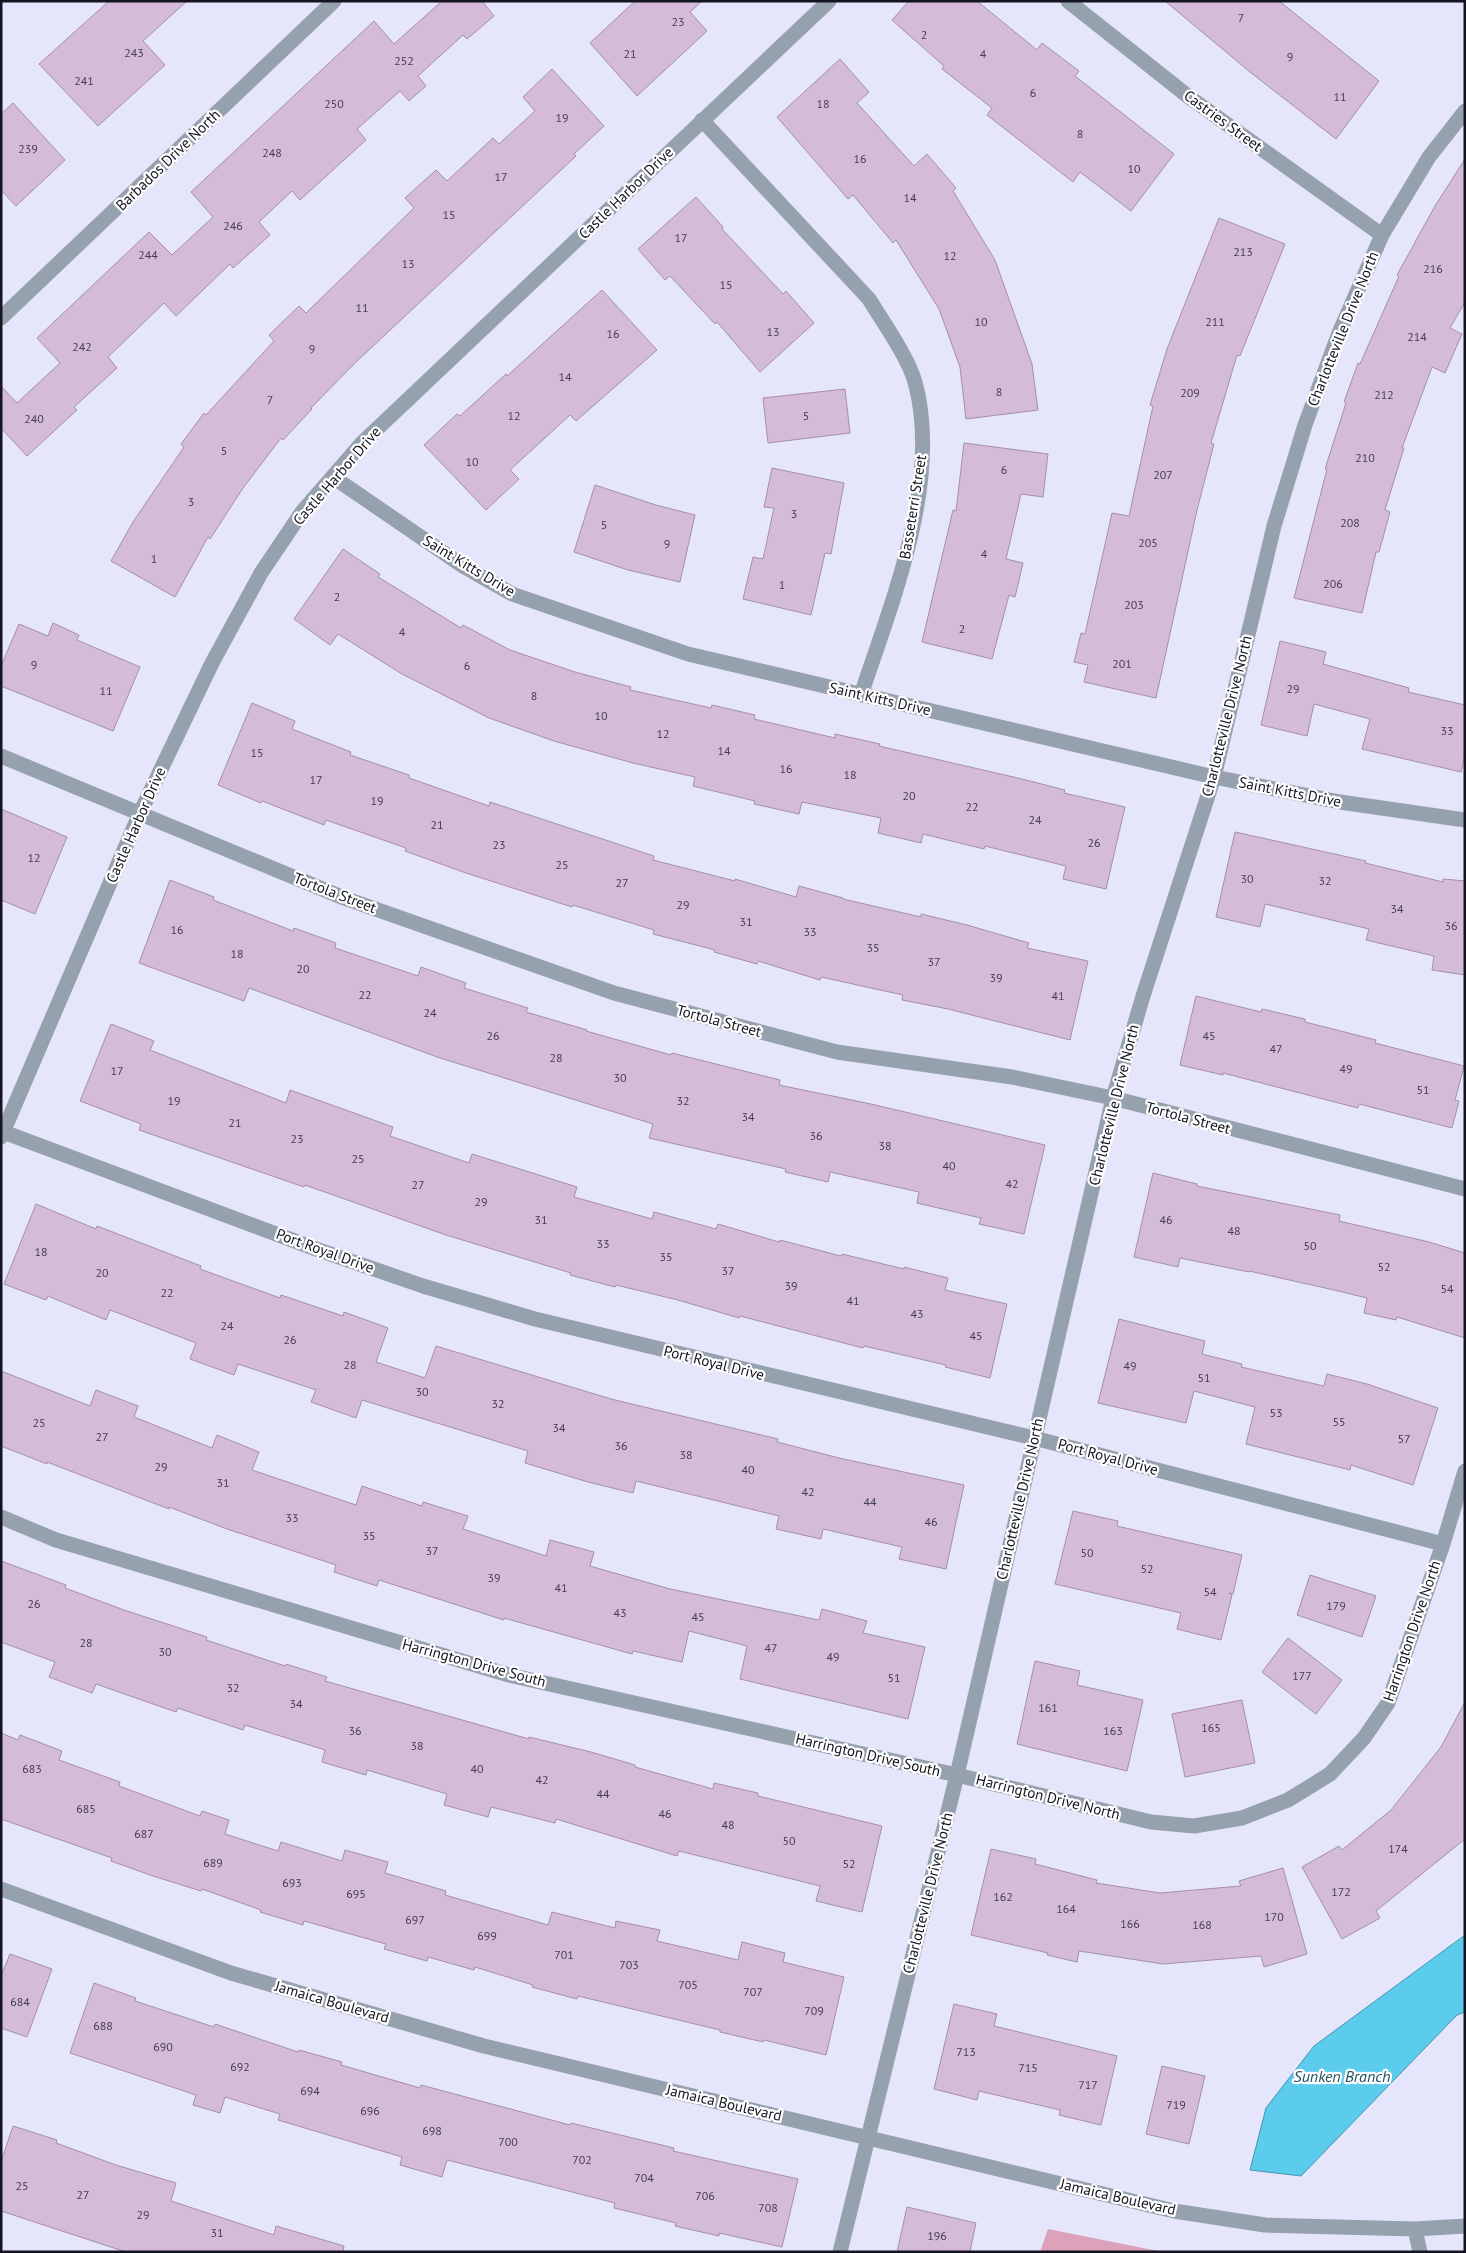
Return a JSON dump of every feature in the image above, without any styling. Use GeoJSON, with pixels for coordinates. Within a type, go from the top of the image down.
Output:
{"type":"FeatureCollection","features":[{"type":"Feature","properties":{"kind":"street","name":"Barbados Drive North"},"geometry":{"type":"LineString","coordinates":[[1,318],[334,1]]}},
{"type":"Feature","properties":{"kind":"street","name":"Castle Harbor Drive"},"geometry":{"type":"LineString","coordinates":[[2,1133],[140,813],[212,663],[261,573],[302,512],[362,443],[829,1]]}},
{"type":"Feature","properties":{"kind":"street","name":"Castries Street"},"geometry":{"type":"LineString","coordinates":[[1068,1],[1189,97],[1382,235]]}},
{"type":"Feature","properties":{"kind":"street","name":"Charlotteville Drive North"},"geometry":{"type":"LineString","coordinates":[[840,2252],[957,1775],[1113,1098],[1142,996],[1214,777],[1274,526],[1305,425],[1339,334],[1382,235],[1429,157],[1465,111]]}},
{"type":"Feature","properties":{"kind":"street","name":"Basseterri Street"},"geometry":{"type":"LineString","coordinates":[[702,120],[869,299],[891,332],[914,380],[923,421],[922,470],[908,550],[861,695]]}},
{"type":"Feature","properties":{"kind":"street","name":"Saint Kitts Drive"},"geometry":{"type":"LineString","coordinates":[[333,477],[463,566],[512,594],[688,654],[1214,777],[1340,802],[1465,820]]}},
{"type":"Feature","properties":{"kind":"street","name":"Tortola Street"},"geometry":{"type":"LineString","coordinates":[[1,756],[344,898],[614,993],[837,1052],[1012,1077],[1113,1098],[1465,1190]]}},
{"type":"Feature","properties":{"kind":"street","name":"Port Royal Drive"},"geometry":{"type":"LineString","coordinates":[[2,1133],[316,1249],[423,1286],[536,1319],[1034,1438],[1442,1544]]}},
{"type":"Feature","properties":{"kind":"street","name":"Harrington Drive North"},"geometry":{"type":"LineString","coordinates":[[957,1775],[1151,1822],[1194,1826],[1242,1818],[1288,1800],[1330,1774],[1364,1738],[1388,1703],[1465,1470]]}},
{"type":"Feature","properties":{"kind":"street","name":"Harrington Drive South"},"geometry":{"type":"LineString","coordinates":[[1,1517],[56,1540],[509,1675],[957,1775]]}},
{"type":"Feature","properties":{"kind":"street","name":"Jamaica Boulevard"},"geometry":{"type":"LineString","coordinates":[[1,1889],[231,1972],[474,2043],[1174,2211],[1265,2225],[1415,2229],[1465,2226]]}},
{"type":"Feature","properties":{"kind":"street"},"geometry":{"type":"LineString","coordinates":[[1415,2229],[1420,2252]]}},
{"type":"Feature","properties":{"kind":"shaded area"},"geometry":{"type":"Polygon","coordinates":[[[1048,2229],[1163,2252],[1040,2252],[1048,2229]]]}},
{"type":"Feature","properties":{"kind":"water","name":"Sunken Branch"},"geometry":{"type":"Polygon","coordinates":[[[1465,1935],[1465,2012],[1457,2015],[1301,2176],[1250,2170],[1266,2108],[1314,2046],[1465,1935]]]}},
{"type":"Feature","properties":{"kind":"building"},"geometry":{"type":"Polygon","coordinates":[[[109,1],[187,1],[143,41],[165,65],[98,126],[39,64],[109,1]]]}},
{"type":"Feature","properties":{"kind":"building"},"geometry":{"type":"Polygon","coordinates":[[[442,1],[482,1],[494,16],[467,39],[463,35],[418,76],[426,86],[409,101],[400,91],[357,129],[366,140],[300,200],[292,191],[259,222],[270,235],[233,268],[230,264],[176,316],[164,303],[108,357],[117,368],[74,407],[77,410],[27,456],[1,428],[1,386],[17,403],[60,363],[37,338],[149,232],[172,255],[213,217],[191,192],[374,21],[394,44],[442,1]]]}},
{"type":"Feature","properties":{"kind":"building"},"geometry":{"type":"Polygon","coordinates":[[[635,1],[702,1],[690,12],[707,31],[637,96],[590,43],[635,1]]]}},
{"type":"Feature","properties":{"kind":"building"},"geometry":{"type":"Polygon","coordinates":[[[909,1],[977,1],[1037,50],[1042,43],[1079,71],[1075,76],[1174,154],[1131,211],[1080,172],[1073,182],[987,115],[992,108],[942,69],[944,66],[892,20],[909,1]]]}},
{"type":"Feature","properties":{"kind":"building"},"geometry":{"type":"Polygon","coordinates":[[[1165,1],[1279,1],[1379,81],[1336,139],[1250,72],[1165,1]]]}},
{"type":"Feature","properties":{"kind":"building"},"geometry":{"type":"Polygon","coordinates":[[[840,59],[869,92],[857,103],[914,166],[927,154],[956,188],[953,191],[995,260],[1032,364],[1038,410],[966,419],[960,367],[939,309],[896,240],[893,243],[853,195],[848,199],[777,117],[840,59]]]}},
{"type":"Feature","properties":{"kind":"building"},"geometry":{"type":"Polygon","coordinates":[[[552,69],[604,126],[574,154],[576,156],[355,363],[283,440],[281,438],[243,488],[210,539],[208,537],[175,597],[111,561],[133,522],[184,447],[181,444],[204,413],[206,415],[274,341],[269,335],[299,306],[306,313],[414,208],[405,198],[436,170],[447,181],[493,138],[499,144],[535,111],[523,97],[552,69]]]}},
{"type":"Feature","properties":{"kind":"building"},"geometry":{"type":"Polygon","coordinates":[[[13,103],[65,160],[16,206],[1,190],[1,114],[13,103]]]}},
{"type":"Feature","properties":{"kind":"building"},"geometry":{"type":"Polygon","coordinates":[[[1465,159],[1465,302],[1450,328],[1462,334],[1445,373],[1432,367],[1402,448],[1404,448],[1385,510],[1390,512],[1379,552],[1376,552],[1362,613],[1294,598],[1327,469],[1325,469],[1346,403],[1344,402],[1358,363],[1360,364],[1399,276],[1397,275],[1435,206],[1465,159]]]}},
{"type":"Feature","properties":{"kind":"building"},"geometry":{"type":"Polygon","coordinates":[[[696,197],[723,227],[722,229],[783,294],[786,291],[814,323],[760,372],[717,322],[715,324],[670,276],[665,280],[638,249],[696,197]]]}},
{"type":"Feature","properties":{"kind":"building"},"geometry":{"type":"Polygon","coordinates":[[[1219,218],[1285,244],[1240,356],[1237,355],[1211,443],[1214,444],[1197,510],[1156,698],[1084,682],[1088,665],[1074,662],[1081,633],[1085,634],[1112,513],[1129,516],[1153,406],[1150,405],[1167,349],[1219,218]]]}},
{"type":"Feature","properties":{"kind":"building"},"geometry":{"type":"Polygon","coordinates":[[[602,290],[657,350],[576,421],[570,415],[510,470],[519,479],[486,510],[424,445],[457,414],[460,416],[506,374],[507,376],[602,290]]]}},
{"type":"Feature","properties":{"kind":"building"},"geometry":{"type":"Polygon","coordinates":[[[845,389],[850,433],[768,443],[763,398],[845,389]]]}},
{"type":"Feature","properties":{"kind":"building"},"geometry":{"type":"Polygon","coordinates":[[[964,443],[1048,454],[1043,497],[1021,494],[1006,559],[1023,563],[1015,597],[1009,595],[992,659],[922,642],[953,510],[956,511],[964,443]]]}},
{"type":"Feature","properties":{"kind":"building"},"geometry":{"type":"Polygon","coordinates":[[[772,468],[844,483],[831,554],[825,553],[811,615],[743,599],[753,557],[763,559],[774,508],[764,507],[772,468]]]}},
{"type":"Feature","properties":{"kind":"building"},"geometry":{"type":"Polygon","coordinates":[[[595,485],[656,505],[695,515],[680,582],[628,570],[574,552],[595,485]]]}},
{"type":"Feature","properties":{"kind":"building"},"geometry":{"type":"Polygon","coordinates":[[[343,549],[380,574],[378,577],[461,628],[463,625],[510,650],[575,672],[631,687],[630,690],[711,708],[712,705],[755,715],[754,719],[835,738],[835,734],[880,744],[879,746],[1022,779],[1065,790],[1064,793],[1125,807],[1106,889],[1063,879],[1066,866],[985,846],[984,849],[923,834],[921,843],[878,833],[881,818],[802,802],[799,814],[754,804],[755,801],[693,786],[695,777],[633,763],[554,741],[489,718],[402,674],[338,634],[330,645],[294,619],[343,549]]]}},
{"type":"Feature","properties":{"kind":"building"},"geometry":{"type":"Polygon","coordinates":[[[53,623],[79,635],[77,640],[140,667],[113,731],[1,686],[1,666],[19,624],[48,636],[53,623]]]}},
{"type":"Feature","properties":{"kind":"building"},"geometry":{"type":"Polygon","coordinates":[[[1280,641],[1326,652],[1323,664],[1409,688],[1408,692],[1465,705],[1465,756],[1461,772],[1362,749],[1370,719],[1314,704],[1307,736],[1261,725],[1280,641]]]}},
{"type":"Feature","properties":{"kind":"building"},"geometry":{"type":"Polygon","coordinates":[[[252,703],[295,721],[292,729],[351,752],[350,755],[409,775],[409,778],[489,806],[490,802],[654,856],[653,860],[735,881],[735,879],[796,897],[799,886],[843,899],[921,917],[921,914],[1029,943],[1027,948],[1088,961],[1070,1040],[948,1009],[902,1000],[903,995],[821,977],[820,980],[758,961],[757,964],[714,952],[715,950],[653,934],[654,930],[573,905],[572,907],[466,873],[405,851],[406,848],[326,820],[324,825],[262,801],[261,803],[218,785],[252,703]]]}},
{"type":"Feature","properties":{"kind":"building"},"geometry":{"type":"Polygon","coordinates":[[[1,809],[67,837],[35,914],[1,900],[1,809]]]}},
{"type":"Feature","properties":{"kind":"building"},"geometry":{"type":"Polygon","coordinates":[[[1235,832],[1366,861],[1365,863],[1443,882],[1443,879],[1465,881],[1465,975],[1432,970],[1434,956],[1366,940],[1369,929],[1265,904],[1260,927],[1216,917],[1235,832]]]}},
{"type":"Feature","properties":{"kind":"building"},"geometry":{"type":"Polygon","coordinates":[[[170,880],[214,897],[213,900],[293,931],[294,928],[336,943],[335,948],[418,976],[421,967],[466,983],[464,988],[528,1008],[526,1012],[586,1031],[671,1055],[672,1053],[780,1080],[779,1085],[871,1104],[1045,1145],[1024,1234],[979,1224],[981,1218],[917,1203],[919,1192],[830,1172],[828,1182],[785,1172],[786,1169],[649,1138],[653,1124],[440,1058],[249,988],[244,1001],[139,963],[170,880]]]}},
{"type":"Feature","properties":{"kind":"building"},"geometry":{"type":"Polygon","coordinates":[[[1196,996],[1261,1012],[1262,1009],[1305,1019],[1305,1022],[1376,1040],[1375,1043],[1464,1066],[1455,1100],[1459,1101],[1452,1128],[1359,1104],[1358,1108],[1223,1073],[1223,1075],[1180,1065],[1196,996]]]}},
{"type":"Feature","properties":{"kind":"building"},"geometry":{"type":"Polygon","coordinates":[[[111,1024],[154,1041],[150,1050],[286,1103],[290,1090],[393,1127],[390,1136],[469,1163],[472,1154],[577,1187],[574,1197],[652,1219],[654,1212],[716,1229],[718,1224],[779,1242],[780,1240],[841,1256],[842,1254],[948,1278],[945,1290],[1007,1304],[990,1378],[945,1367],[946,1365],[864,1346],[863,1348],[740,1316],[739,1318],[678,1300],[616,1285],[615,1287],[570,1275],[571,1273],[446,1235],[305,1185],[304,1187],[139,1130],[141,1124],[80,1101],[111,1024]]]}},
{"type":"Feature","properties":{"kind":"building"},"geometry":{"type":"Polygon","coordinates":[[[1153,1173],[1197,1184],[1197,1186],[1340,1215],[1339,1221],[1429,1242],[1465,1253],[1465,1338],[1397,1317],[1396,1320],[1364,1313],[1367,1298],[1249,1271],[1180,1258],[1178,1267],[1134,1257],[1153,1173]]]}},
{"type":"Feature","properties":{"kind":"building"},"geometry":{"type":"Polygon","coordinates":[[[36,1204],[96,1229],[97,1226],[201,1266],[200,1269],[280,1298],[281,1295],[343,1316],[344,1312],[388,1328],[376,1362],[425,1378],[436,1346],[611,1399],[778,1439],[777,1442],[839,1458],[964,1485],[946,1569],[899,1559],[902,1547],[823,1529],[821,1539],[776,1529],[779,1516],[636,1481],[633,1493],[588,1482],[525,1463],[528,1451],[362,1400],[356,1418],[311,1402],[316,1390],[238,1364],[234,1375],[190,1359],[196,1343],[110,1310],[106,1320],[48,1296],[46,1300],[4,1284],[36,1204]]]}},
{"type":"Feature","properties":{"kind":"building"},"geometry":{"type":"Polygon","coordinates":[[[1119,1319],[1205,1341],[1202,1354],[1242,1364],[1241,1367],[1324,1386],[1327,1374],[1367,1384],[1438,1408],[1413,1485],[1351,1465],[1350,1470],[1246,1444],[1255,1407],[1194,1391],[1186,1423],[1098,1403],[1119,1319]]]}},
{"type":"Feature","properties":{"kind":"building"},"geometry":{"type":"Polygon","coordinates":[[[1,1371],[90,1406],[96,1390],[138,1406],[134,1417],[212,1448],[217,1435],[259,1452],[252,1470],[356,1505],[362,1486],[422,1506],[423,1502],[468,1516],[463,1529],[546,1556],[550,1540],[594,1552],[590,1566],[670,1589],[819,1620],[822,1609],[867,1621],[863,1633],[925,1647],[908,1719],[740,1679],[747,1646],[689,1631],[682,1662],[633,1651],[632,1654],[504,1618],[504,1620],[379,1580],[377,1586],[334,1572],[336,1565],[227,1529],[169,1507],[169,1509],[47,1462],[47,1464],[1,1446],[1,1371]]]}},
{"type":"Feature","properties":{"kind":"building"},"geometry":{"type":"Polygon","coordinates":[[[1073,1511],[1118,1521],[1117,1526],[1242,1555],[1233,1594],[1229,1593],[1232,1595],[1221,1640],[1177,1629],[1181,1613],[1055,1584],[1073,1511]]]}},
{"type":"Feature","properties":{"kind":"building"},"geometry":{"type":"Polygon","coordinates":[[[1,1561],[66,1585],[65,1588],[124,1610],[207,1637],[206,1640],[285,1666],[286,1664],[327,1677],[325,1681],[529,1739],[529,1737],[591,1752],[635,1765],[635,1767],[713,1789],[714,1783],[758,1793],[758,1796],[882,1826],[862,1912],[816,1901],[820,1886],[679,1851],[677,1856],[556,1819],[555,1823],[491,1807],[488,1817],[444,1805],[447,1794],[367,1770],[366,1775],[322,1762],[325,1750],[245,1725],[243,1730],[178,1708],[176,1712],[96,1684],[92,1693],[49,1677],[55,1662],[1,1642],[1,1561]]]}},
{"type":"Feature","properties":{"kind":"building"},"geometry":{"type":"Polygon","coordinates":[[[1310,1575],[1376,1596],[1362,1637],[1297,1615],[1310,1575]]]}},
{"type":"Feature","properties":{"kind":"building"},"geometry":{"type":"Polygon","coordinates":[[[1288,1638],[1342,1680],[1316,1714],[1262,1672],[1288,1638]]]}},
{"type":"Feature","properties":{"kind":"building"},"geometry":{"type":"Polygon","coordinates":[[[1035,1661],[1080,1671],[1077,1685],[1143,1700],[1127,1771],[1017,1744],[1035,1661]]]}},
{"type":"Feature","properties":{"kind":"building"},"geometry":{"type":"Polygon","coordinates":[[[1242,1700],[1255,1763],[1185,1777],[1172,1714],[1242,1700]]]}},
{"type":"Feature","properties":{"kind":"building"},"geometry":{"type":"Polygon","coordinates":[[[1465,1702],[1465,1839],[1376,1911],[1380,1918],[1342,1939],[1302,1867],[1339,1846],[1342,1850],[1391,1810],[1441,1747],[1465,1702]]]}},
{"type":"Feature","properties":{"kind":"building"},"geometry":{"type":"Polygon","coordinates":[[[1,1733],[18,1740],[20,1735],[62,1751],[59,1760],[120,1782],[119,1786],[200,1816],[202,1811],[229,1820],[225,1834],[278,1851],[281,1842],[342,1861],[345,1850],[388,1862],[385,1873],[446,1891],[445,1895],[548,1925],[552,1912],[615,1928],[616,1921],[660,1930],[657,1941],[738,1960],[742,1942],[785,1953],[783,1962],[844,1977],[826,2055],[764,2040],[763,2042],[720,2032],[720,2030],[578,1996],[577,1999],[532,1987],[533,1985],[475,1967],[474,1970],[428,1957],[427,1961],[384,1949],[386,1944],[304,1921],[303,1925],[260,1912],[261,1910],[202,1889],[201,1891],[111,1861],[112,1858],[1,1819],[1,1733]]]}},
{"type":"Feature","properties":{"kind":"building"},"geometry":{"type":"Polygon","coordinates":[[[991,1849],[1036,1859],[1035,1864],[1097,1880],[1096,1883],[1160,1893],[1241,1886],[1239,1881],[1283,1868],[1307,1954],[1264,1967],[1261,1956],[1163,1964],[1079,1951],[1077,1962],[1047,1955],[1048,1953],[971,1935],[991,1849]]]}},
{"type":"Feature","properties":{"kind":"building"},"geometry":{"type":"Polygon","coordinates":[[[10,1954],[52,1969],[27,2037],[1,2028],[1,1976],[10,1954]]]}},
{"type":"Feature","properties":{"kind":"building"},"geometry":{"type":"Polygon","coordinates":[[[94,1983],[136,1998],[135,2001],[214,2027],[215,2024],[298,2052],[299,2050],[342,2062],[341,2065],[420,2088],[421,2085],[570,2125],[571,2123],[674,2148],[673,2151],[798,2179],[782,2247],[719,2233],[719,2236],[675,2226],[676,2223],[614,2208],[615,2203],[447,2160],[442,2177],[400,2165],[402,2157],[278,2120],[280,2114],[225,2097],[220,2113],[193,2105],[196,2095],[70,2053],[94,1983]]]}},
{"type":"Feature","properties":{"kind":"building"},"geometry":{"type":"Polygon","coordinates":[[[954,2004],[997,2014],[994,2026],[1117,2056],[1101,2125],[1059,2115],[1060,2110],[979,2091],[977,2100],[934,2089],[954,2004]]]}},
{"type":"Feature","properties":{"kind":"building"},"geometry":{"type":"Polygon","coordinates":[[[1162,2066],[1205,2076],[1189,2144],[1146,2134],[1162,2066]]]}},
{"type":"Feature","properties":{"kind":"building"},"geometry":{"type":"Polygon","coordinates":[[[13,2126],[57,2140],[56,2143],[116,2165],[176,2183],[171,2201],[274,2235],[276,2226],[344,2246],[343,2252],[126,2252],[1,2211],[1,2162],[13,2126]]]}},
{"type":"Feature","properties":{"kind":"building"},"geometry":{"type":"Polygon","coordinates":[[[907,2207],[976,2223],[970,2252],[897,2252],[907,2207]]]}}]}
